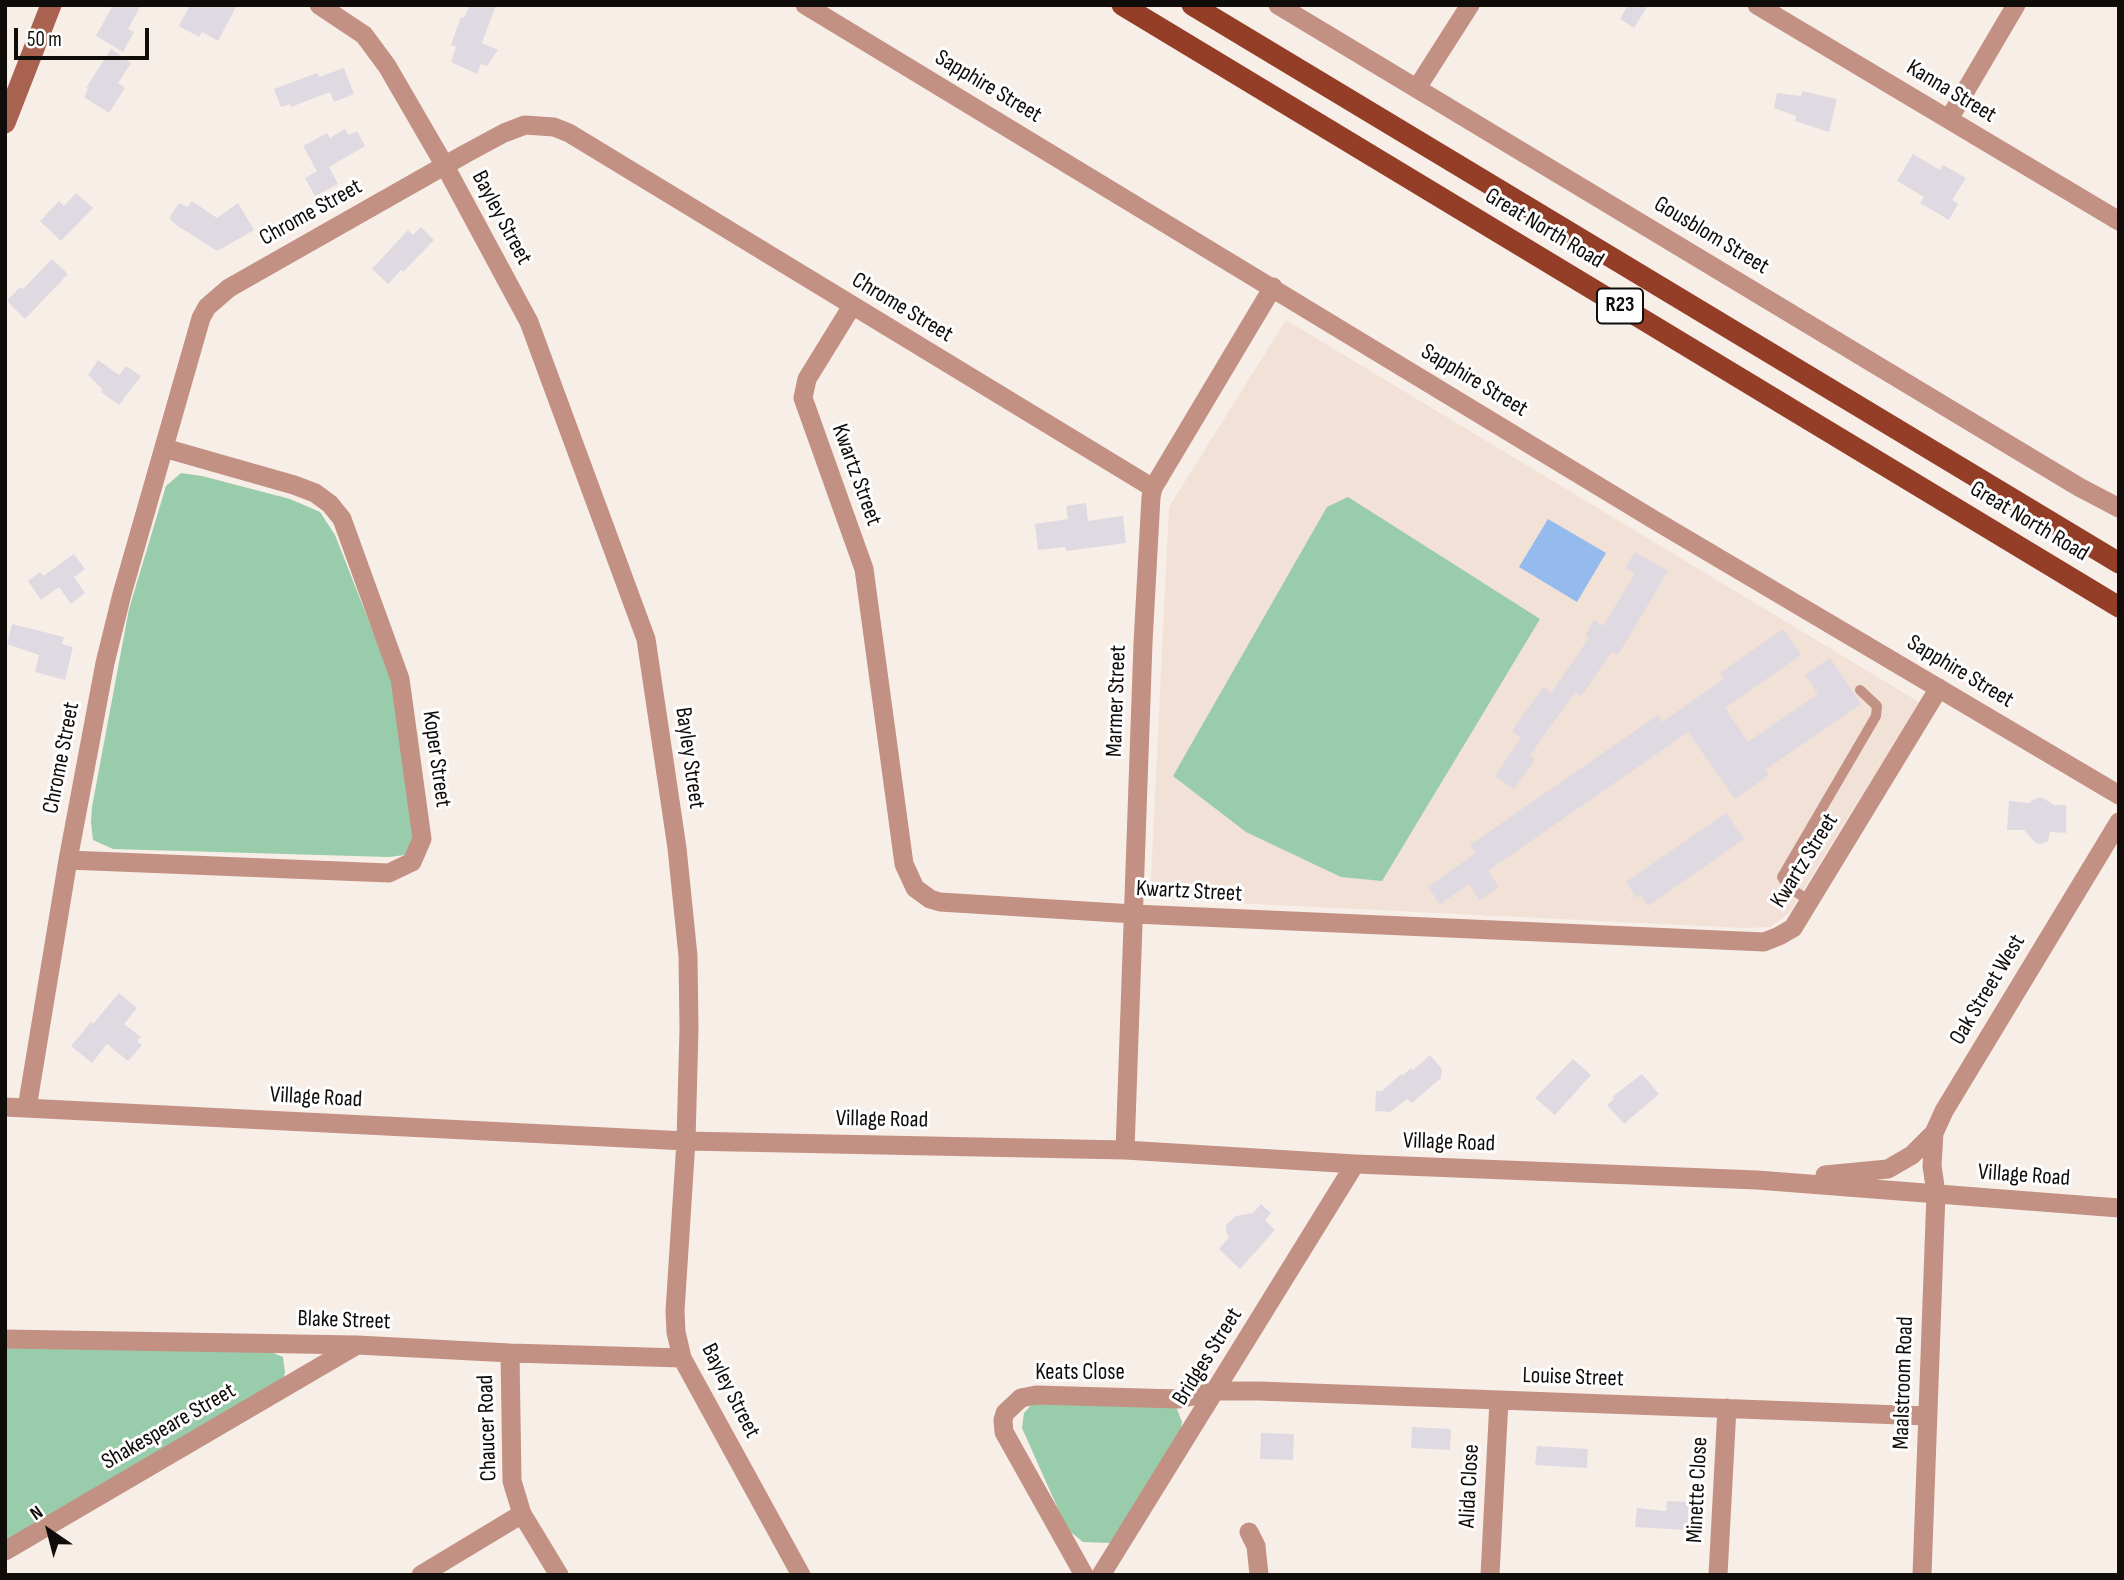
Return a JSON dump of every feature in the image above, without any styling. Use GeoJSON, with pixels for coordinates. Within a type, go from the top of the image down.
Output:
{"type":"FeatureCollection","features":[{"type":"Feature","properties":{"kind":"main road","name":"Great North Road"},"geometry":{"type":"LineString","coordinates":[[1122,5],[2119,607]]}},
{"type":"Feature","properties":{"kind":"main road","name":"Great North Road"},"geometry":{"type":"LineString","coordinates":[[1192,5],[2119,563]]}},
{"type":"Feature","properties":{"kind":"street"},"geometry":{"type":"LineString","coordinates":[[5,123],[51,5]]}},
{"type":"Feature","properties":{"kind":"street","name":"Bayley Street"},"geometry":{"type":"LineString","coordinates":[[319,5],[352,25],[372,44],[445,166],[534,334],[650,654],[677,848],[688,956],[686,1140],[676,1332],[681,1357],[801,1575]]}},
{"type":"Feature","properties":{"kind":"street","name":"Sapphire Street"},"geometry":{"type":"LineString","coordinates":[[804,5],[1656,521],[2119,795]]}},
{"type":"Feature","properties":{"kind":"street","name":"Gousblom Street"},"geometry":{"type":"LineString","coordinates":[[1278,5],[2079,487],[2119,508]]}},
{"type":"Feature","properties":{"kind":"street"},"geometry":{"type":"LineString","coordinates":[[1418,89],[1470,5]]}},
{"type":"Feature","properties":{"kind":"street","name":"Kanna Street"},"geometry":{"type":"LineString","coordinates":[[1757,5],[2119,221]]}},
{"type":"Feature","properties":{"kind":"street"},"geometry":{"type":"LineString","coordinates":[[1949,119],[2016,5]]}},
{"type":"Feature","properties":{"kind":"street","name":"Chrome Street"},"geometry":{"type":"LineString","coordinates":[[27,1108],[68,860],[108,651],[197,329],[207,307],[229,288],[445,166],[516,128],[533,125],[554,127],[569,133],[1153,488]]}},
{"type":"Feature","properties":{"kind":"street","name":"Marmer Street"},"geometry":{"type":"LineString","coordinates":[[1125,1150],[1150,505],[1153,488],[1273,287]]}},
{"type":"Feature","properties":{"kind":"street","name":"Kwartz Street"},"geometry":{"type":"LineString","coordinates":[[852,306],[807,379],[803,398],[864,569],[907,873],[915,888],[930,899],[940,902],[1134,914],[1749,943],[1772,939],[1793,928],[1939,688]]}},
{"type":"Feature","properties":{"kind":"street","name":"Koper Street"},"geometry":{"type":"LineString","coordinates":[[68,860],[389,873],[412,862],[422,839],[400,679],[342,519],[330,504],[315,493],[295,485],[164,448]]}},
{"type":"Feature","properties":{"kind":"street","name":"Oak Street West"},"geometry":{"type":"LineString","coordinates":[[1936,1194],[1932,1166],[1934,1133],[1944,1111],[2119,822]]}},
{"type":"Feature","properties":{"kind":"street","name":"Village Road"},"geometry":{"type":"LineString","coordinates":[[5,1107],[686,1140],[1125,1150],[1355,1164],[1757,1180],[2119,1208]]}},
{"type":"Feature","properties":{"kind":"street","name":"Village Road"},"geometry":{"type":"LineString","coordinates":[[1757,1180],[1877,1172],[1888,1169],[1912,1155],[1934,1133]]}},
{"type":"Feature","properties":{"kind":"street","name":"Bridges Street"},"geometry":{"type":"LineString","coordinates":[[1101,1575],[1355,1164]]}},
{"type":"Feature","properties":{"kind":"street","name":"Maalstroom Road"},"geometry":{"type":"LineString","coordinates":[[1922,1575],[1936,1194]]}},
{"type":"Feature","properties":{"kind":"street","name":"Blake Street"},"geometry":{"type":"LineString","coordinates":[[5,1339],[357,1345],[510,1353],[681,1357]]}},
{"type":"Feature","properties":{"kind":"street","name":"Shakespeare Street"},"geometry":{"type":"LineString","coordinates":[[5,1551],[357,1345]]}},
{"type":"Feature","properties":{"kind":"street","name":"Chaucer Road"},"geometry":{"type":"LineString","coordinates":[[510,1353],[512,1482],[522,1514],[559,1575]]}},
{"type":"Feature","properties":{"kind":"street","name":"Louise Street"},"geometry":{"type":"LineString","coordinates":[[1217,1391],[1927,1416]]}},
{"type":"Feature","properties":{"kind":"street","name":"Keats Close"},"geometry":{"type":"LineString","coordinates":[[1084,1575],[1004,1432],[1003,1420],[1009,1407],[1021,1398],[1036,1395],[1179,1399],[1217,1391]]}},
{"type":"Feature","properties":{"kind":"street","name":"Alida Close"},"geometry":{"type":"LineString","coordinates":[[1490,1575],[1499,1400]]}},
{"type":"Feature","properties":{"kind":"street","name":"Minette Close"},"geometry":{"type":"LineString","coordinates":[[1718,1575],[1727,1408]]}},
{"type":"Feature","properties":{"kind":"street"},"geometry":{"type":"LineString","coordinates":[[421,1575],[522,1514]]}},
{"type":"Feature","properties":{"kind":"street"},"geometry":{"type":"LineString","coordinates":[[1249,1532],[1256,1546],[1259,1575]]}},
{"type":"Feature","properties":{"kind":"lane"},"geometry":{"type":"LineString","coordinates":[[1810,901],[1788,887],[1782,877],[1875,716],[1877,705],[1860,690]]}},
{"type":"Feature","properties":{"kind":"shaded area"},"geometry":{"type":"Polygon","coordinates":[[[1286,320],[1919,702],[1790,912],[1771,927],[1744,928],[1175,900],[1158,896],[1151,880],[1169,507],[1286,320]]]}},
{"type":"Feature","properties":{"kind":"green space"},"geometry":{"type":"Polygon","coordinates":[[[181,473],[290,499],[320,512],[335,535],[392,680],[417,841],[405,855],[389,857],[113,849],[93,840],[92,807],[129,609],[166,486],[181,473]]]}},
{"type":"Feature","properties":{"kind":"green space"},"geometry":{"type":"Polygon","coordinates":[[[1348,497],[1540,619],[1382,881],[1341,877],[1246,832],[1173,776],[1327,507],[1348,497]]]}},
{"type":"Feature","properties":{"kind":"green space"},"geometry":{"type":"Polygon","coordinates":[[[5,1340],[268,1351],[283,1357],[285,1373],[282,1382],[5,1545],[5,1340]]]}},
{"type":"Feature","properties":{"kind":"green space"},"geometry":{"type":"Polygon","coordinates":[[[1035,1401],[1167,1401],[1177,1409],[1182,1422],[1180,1434],[1111,1543],[1083,1542],[1067,1529],[1022,1428],[1024,1413],[1035,1401]]]}},
{"type":"Feature","properties":{"kind":"water"},"geometry":{"type":"Polygon","coordinates":[[[1548,519],[1606,553],[1577,602],[1519,567],[1548,519]]]}},
{"type":"Feature","properties":{"kind":"building"},"geometry":{"type":"Polygon","coordinates":[[[113,5],[141,5],[128,29],[134,32],[123,52],[96,36],[113,5]]]}},
{"type":"Feature","properties":{"kind":"building"},"geometry":{"type":"Polygon","coordinates":[[[190,5],[237,5],[218,41],[202,32],[199,37],[179,26],[190,5]]]}},
{"type":"Feature","properties":{"kind":"building"},"geometry":{"type":"Polygon","coordinates":[[[470,5],[496,5],[482,43],[498,50],[487,66],[481,64],[477,74],[451,62],[456,47],[451,45],[461,17],[464,18],[470,5]]]}},
{"type":"Feature","properties":{"kind":"building"},"geometry":{"type":"Polygon","coordinates":[[[1628,5],[1648,5],[1634,28],[1620,19],[1628,5]]]}},
{"type":"Feature","properties":{"kind":"building"},"geometry":{"type":"Polygon","coordinates":[[[111,49],[131,63],[118,83],[125,88],[109,113],[84,97],[88,89],[86,88],[111,49]]]}},
{"type":"Feature","properties":{"kind":"building"},"geometry":{"type":"Polygon","coordinates":[[[344,68],[354,94],[334,102],[330,92],[291,107],[290,104],[281,107],[274,89],[317,73],[319,77],[344,68]]]}},
{"type":"Feature","properties":{"kind":"building"},"geometry":{"type":"Polygon","coordinates":[[[1802,91],[1837,99],[1829,132],[1795,121],[1796,116],[1774,108],[1777,93],[1801,96],[1802,91]]]}},
{"type":"Feature","properties":{"kind":"building"},"geometry":{"type":"Polygon","coordinates":[[[345,129],[349,135],[357,131],[365,146],[329,167],[338,184],[315,196],[305,178],[317,171],[303,146],[327,133],[330,138],[345,129]]]}},
{"type":"Feature","properties":{"kind":"building"},"geometry":{"type":"Polygon","coordinates":[[[1913,154],[1940,170],[1943,165],[1966,178],[1952,200],[1958,204],[1949,220],[1920,203],[1924,197],[1897,181],[1913,154]]]}},
{"type":"Feature","properties":{"kind":"building"},"geometry":{"type":"Polygon","coordinates":[[[76,193],[93,208],[61,241],[40,221],[59,201],[64,206],[76,193]]]}},
{"type":"Feature","properties":{"kind":"building"},"geometry":{"type":"Polygon","coordinates":[[[192,201],[217,218],[238,203],[254,230],[217,251],[169,218],[179,203],[187,207],[192,201]]]}},
{"type":"Feature","properties":{"kind":"building"},"geometry":{"type":"Polygon","coordinates":[[[421,227],[434,240],[388,284],[372,269],[408,230],[413,235],[421,227]]]}},
{"type":"Feature","properties":{"kind":"building"},"geometry":{"type":"Polygon","coordinates":[[[52,259],[68,274],[25,319],[7,301],[20,287],[23,289],[52,259]]]}},
{"type":"Feature","properties":{"kind":"building"},"geometry":{"type":"Polygon","coordinates":[[[98,360],[119,375],[126,366],[141,376],[119,405],[101,392],[103,390],[88,375],[98,360]]]}},
{"type":"Feature","properties":{"kind":"building"},"geometry":{"type":"Polygon","coordinates":[[[1086,503],[1088,521],[1123,516],[1126,543],[1066,551],[1065,547],[1038,550],[1035,524],[1068,519],[1066,506],[1086,503]]]}},
{"type":"Feature","properties":{"kind":"building"},"geometry":{"type":"Polygon","coordinates":[[[1635,552],[1668,571],[1618,655],[1612,652],[1581,696],[1575,692],[1530,755],[1535,759],[1514,789],[1495,776],[1521,738],[1512,731],[1543,687],[1551,693],[1589,638],[1585,636],[1594,620],[1603,626],[1635,574],[1625,568],[1635,552]]]}},
{"type":"Feature","properties":{"kind":"building"},"geometry":{"type":"Polygon","coordinates":[[[74,554],[85,569],[74,577],[85,593],[71,604],[59,587],[41,600],[28,581],[40,572],[43,576],[74,554]]]}},
{"type":"Feature","properties":{"kind":"building"},"geometry":{"type":"Polygon","coordinates":[[[12,624],[64,637],[62,644],[73,647],[65,680],[35,672],[39,655],[7,644],[12,624]]]}},
{"type":"Feature","properties":{"kind":"building"},"geometry":{"type":"Polygon","coordinates":[[[1783,629],[1801,655],[1725,708],[1748,742],[1818,694],[1805,675],[1830,658],[1861,704],[1765,770],[1769,775],[1735,799],[1688,732],[1488,871],[1499,887],[1480,900],[1469,884],[1440,904],[1428,887],[1476,853],[1470,845],[1658,715],[1662,722],[1724,679],[1720,673],[1783,629]]]}},
{"type":"Feature","properties":{"kind":"building"},"geometry":{"type":"Polygon","coordinates":[[[2043,798],[2054,805],[2066,805],[2066,833],[2050,832],[2048,841],[2042,844],[2036,843],[2024,830],[2007,830],[2009,801],[2029,803],[2043,798]]]}},
{"type":"Feature","properties":{"kind":"building"},"geometry":{"type":"Polygon","coordinates":[[[1726,813],[1744,839],[1648,906],[1641,895],[1637,898],[1626,882],[1726,813]]]}},
{"type":"Feature","properties":{"kind":"building"},"geometry":{"type":"Polygon","coordinates":[[[119,993],[137,1008],[124,1024],[141,1037],[137,1041],[142,1045],[128,1061],[107,1044],[92,1063],[71,1046],[119,993]]]}},
{"type":"Feature","properties":{"kind":"building"},"geometry":{"type":"Polygon","coordinates":[[[1430,1055],[1442,1069],[1441,1078],[1412,1103],[1407,1099],[1390,1112],[1375,1111],[1376,1091],[1382,1091],[1401,1074],[1402,1076],[1411,1068],[1413,1070],[1430,1055]]]}},
{"type":"Feature","properties":{"kind":"building"},"geometry":{"type":"Polygon","coordinates":[[[1573,1059],[1591,1075],[1555,1115],[1535,1098],[1573,1059]]]}},
{"type":"Feature","properties":{"kind":"building"},"geometry":{"type":"Polygon","coordinates":[[[1642,1074],[1659,1094],[1624,1124],[1607,1105],[1614,1099],[1612,1097],[1642,1074]]]}},
{"type":"Feature","properties":{"kind":"building"},"geometry":{"type":"Polygon","coordinates":[[[1261,1204],[1271,1213],[1265,1220],[1275,1230],[1240,1269],[1219,1249],[1229,1237],[1226,1225],[1236,1216],[1253,1213],[1261,1204]]]}},
{"type":"Feature","properties":{"kind":"building"},"geometry":{"type":"Polygon","coordinates":[[[1412,1427],[1451,1429],[1450,1450],[1411,1448],[1412,1427]]]}},
{"type":"Feature","properties":{"kind":"building"},"geometry":{"type":"Polygon","coordinates":[[[1261,1433],[1294,1434],[1293,1460],[1260,1459],[1261,1433]]]}},
{"type":"Feature","properties":{"kind":"building"},"geometry":{"type":"Polygon","coordinates":[[[1537,1446],[1588,1449],[1587,1468],[1535,1465],[1537,1446]]]}},
{"type":"Feature","properties":{"kind":"building"},"geometry":{"type":"Polygon","coordinates":[[[1667,1501],[1689,1502],[1687,1530],[1635,1527],[1637,1508],[1666,1511],[1667,1501]]]}}]}
